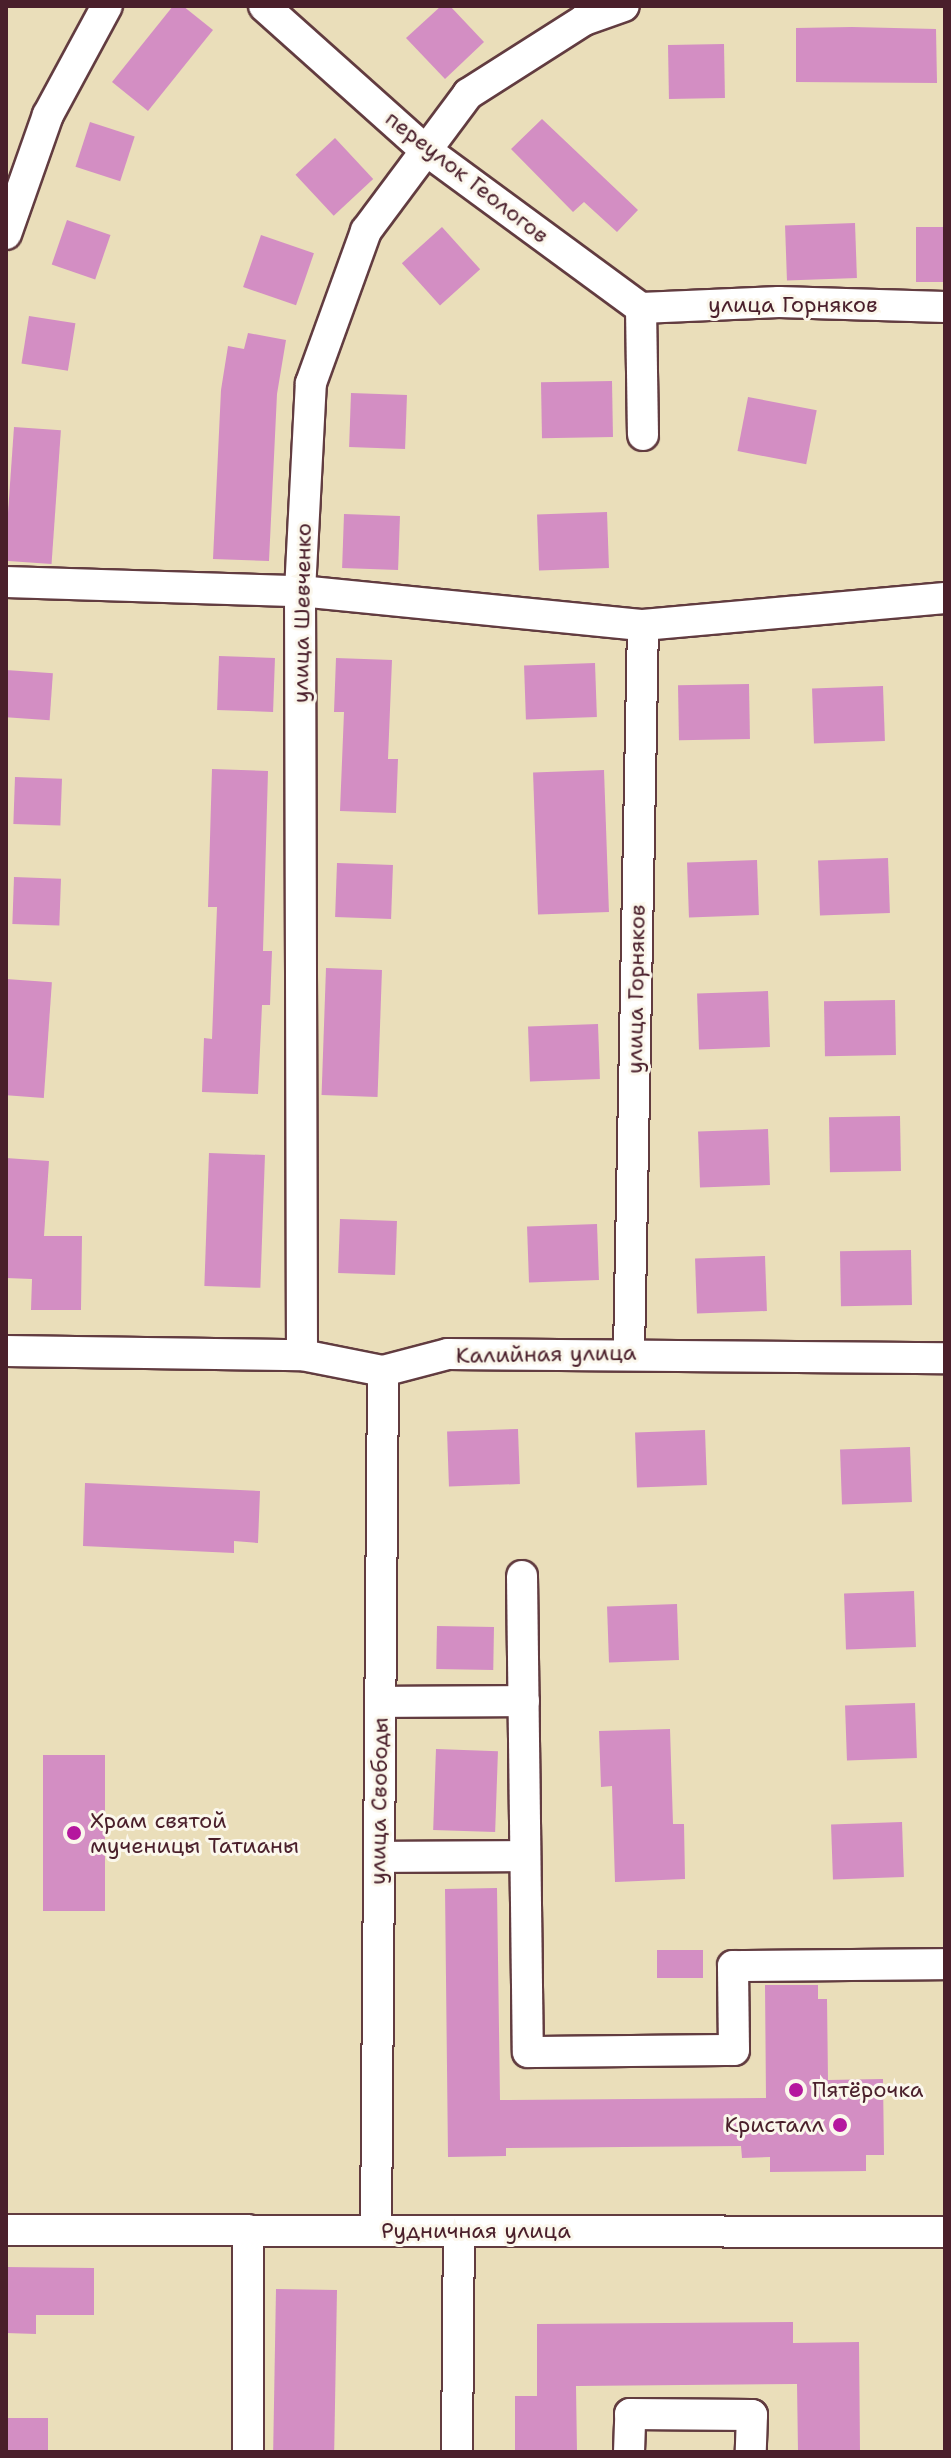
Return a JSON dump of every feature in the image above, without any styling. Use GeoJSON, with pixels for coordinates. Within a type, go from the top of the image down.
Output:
{"type":"FeatureCollection","features":[{"type":"Feature","properties":{"kind":"street"},"geometry":{"type":"LineString","coordinates":[[6,234],[48,115],[107,6]]}},
{"type":"Feature","properties":{"kind":"street","name":"переулок Геологов"},"geometry":{"type":"LineString","coordinates":[[264,6],[423,148],[641,308]]}},
{"type":"Feature","properties":{"kind":"street","name":"улица Шевченко"},"geometry":{"type":"LineString","coordinates":[[302,1355],[300,591],[311,383],[366,231],[423,148],[468,94],[584,20],[624,6]]}},
{"type":"Feature","properties":{"kind":"street","name":"улица Горняков"},"geometry":{"type":"LineString","coordinates":[[641,308],[779,302],[945,307]]}},
{"type":"Feature","properties":{"kind":"street"},"geometry":{"type":"LineString","coordinates":[[641,308],[643,435]]}},
{"type":"Feature","properties":{"kind":"street"},"geometry":{"type":"LineString","coordinates":[[6,582],[300,591],[643,625],[945,598]]}},
{"type":"Feature","properties":{"kind":"street","name":"улица Горняков"},"geometry":{"type":"LineString","coordinates":[[629,1353],[643,625]]}},
{"type":"Feature","properties":{"kind":"street","name":"Калийная улица"},"geometry":{"type":"LineString","coordinates":[[6,1351],[302,1355],[383,1371],[448,1354],[629,1353],[945,1358]]}},
{"type":"Feature","properties":{"kind":"street","name":"улица Свободы"},"geometry":{"type":"LineString","coordinates":[[376,2230],[383,1371]]}},
{"type":"Feature","properties":{"kind":"street"},"geometry":{"type":"LineString","coordinates":[[522,1576],[528,2052],[734,2050],[733,1966],[945,1964]]}},
{"type":"Feature","properties":{"kind":"street"},"geometry":{"type":"LineString","coordinates":[[380,1702],[524,1701]]}},
{"type":"Feature","properties":{"kind":"street"},"geometry":{"type":"LineString","coordinates":[[379,1857],[525,1856]]}},
{"type":"Feature","properties":{"kind":"street","name":"Рудничная улица"},"geometry":{"type":"LineString","coordinates":[[6,2230],[945,2232]]}},
{"type":"Feature","properties":{"kind":"street"},"geometry":{"type":"LineString","coordinates":[[248,2230],[248,2452]]}},
{"type":"Feature","properties":{"kind":"street"},"geometry":{"type":"LineString","coordinates":[[457,2452],[459,2231]]}},
{"type":"Feature","properties":{"kind":"street"},"geometry":{"type":"LineString","coordinates":[[629,2452],[630,2414],[752,2415],[751,2452]]}},
{"type":"Feature","properties":{"kind":"building"},"geometry":{"type":"Polygon","coordinates":[[[173,6],[183,6],[213,30],[148,111],[112,82],[173,6]]]}},
{"type":"Feature","properties":{"kind":"building"},"geometry":{"type":"Polygon","coordinates":[[[441,6],[450,6],[484,42],[445,79],[406,38],[441,6]]]}},
{"type":"Feature","properties":{"kind":"building"},"geometry":{"type":"Polygon","coordinates":[[[796,28],[936,29],[937,83],[796,82],[796,28]]]}},
{"type":"Feature","properties":{"kind":"building"},"geometry":{"type":"Polygon","coordinates":[[[724,44],[725,98],[669,99],[668,45],[724,44]]]}},
{"type":"Feature","properties":{"kind":"building"},"geometry":{"type":"Polygon","coordinates":[[[542,119],[638,210],[617,232],[584,202],[573,212],[511,149],[542,119]]]}},
{"type":"Feature","properties":{"kind":"building"},"geometry":{"type":"Polygon","coordinates":[[[90,122],[135,137],[120,181],[75,167],[90,122]]]}},
{"type":"Feature","properties":{"kind":"building"},"geometry":{"type":"Polygon","coordinates":[[[335,138],[373,179],[334,216],[296,175],[335,138]]]}},
{"type":"Feature","properties":{"kind":"building"},"geometry":{"type":"Polygon","coordinates":[[[67,220],[110,235],[95,279],[52,264],[67,220]]]}},
{"type":"Feature","properties":{"kind":"building"},"geometry":{"type":"Polygon","coordinates":[[[855,223],[857,278],[787,280],[785,225],[855,223]]]}},
{"type":"Feature","properties":{"kind":"building"},"geometry":{"type":"Polygon","coordinates":[[[442,227],[480,269],[440,305],[402,263],[442,227]]]}},
{"type":"Feature","properties":{"kind":"building"},"geometry":{"type":"Polygon","coordinates":[[[916,227],[945,227],[945,282],[916,282],[916,227]]]}},
{"type":"Feature","properties":{"kind":"building"},"geometry":{"type":"Polygon","coordinates":[[[261,235],[314,253],[296,305],[243,287],[261,235]]]}},
{"type":"Feature","properties":{"kind":"building"},"geometry":{"type":"Polygon","coordinates":[[[29,316],[75,323],[68,371],[21,363],[29,316]]]}},
{"type":"Feature","properties":{"kind":"building"},"geometry":{"type":"Polygon","coordinates":[[[248,333],[286,340],[277,394],[269,561],[213,559],[221,390],[228,346],[244,349],[248,333]]]}},
{"type":"Feature","properties":{"kind":"building"},"geometry":{"type":"Polygon","coordinates":[[[612,381],[613,437],[542,438],[541,382],[612,381]]]}},
{"type":"Feature","properties":{"kind":"building"},"geometry":{"type":"Polygon","coordinates":[[[351,393],[407,395],[405,449],[349,447],[351,393]]]}},
{"type":"Feature","properties":{"kind":"building"},"geometry":{"type":"Polygon","coordinates":[[[748,397],[817,410],[806,464],[738,451],[748,397]]]}},
{"type":"Feature","properties":{"kind":"building"},"geometry":{"type":"Polygon","coordinates":[[[14,427],[61,430],[52,564],[6,561],[14,427]]]}},
{"type":"Feature","properties":{"kind":"building"},"geometry":{"type":"Polygon","coordinates":[[[607,512],[609,568],[539,570],[537,514],[607,512]]]}},
{"type":"Feature","properties":{"kind":"building"},"geometry":{"type":"Polygon","coordinates":[[[344,514],[400,516],[398,570],[342,568],[344,514]]]}},
{"type":"Feature","properties":{"kind":"building"},"geometry":{"type":"Polygon","coordinates":[[[219,656],[275,658],[273,712],[217,710],[219,656]]]}},
{"type":"Feature","properties":{"kind":"building"},"geometry":{"type":"Polygon","coordinates":[[[336,658],[392,660],[388,759],[398,759],[396,813],[340,811],[344,712],[334,712],[336,658]]]}},
{"type":"Feature","properties":{"kind":"building"},"geometry":{"type":"Polygon","coordinates":[[[595,663],[597,717],[526,719],[524,665],[595,663]]]}},
{"type":"Feature","properties":{"kind":"building"},"geometry":{"type":"Polygon","coordinates":[[[6,670],[53,673],[50,720],[6,717],[6,670]]]}},
{"type":"Feature","properties":{"kind":"building"},"geometry":{"type":"Polygon","coordinates":[[[749,684],[750,739],[679,740],[678,685],[749,684]]]}},
{"type":"Feature","properties":{"kind":"building"},"geometry":{"type":"Polygon","coordinates":[[[883,686],[885,741],[814,743],[812,688],[883,686]]]}},
{"type":"Feature","properties":{"kind":"building"},"geometry":{"type":"Polygon","coordinates":[[[212,769],[268,771],[263,951],[272,951],[270,1005],[262,1005],[258,1094],[202,1092],[204,1038],[212,1039],[217,907],[208,907],[212,769]]]}},
{"type":"Feature","properties":{"kind":"building"},"geometry":{"type":"Polygon","coordinates":[[[604,770],[609,912],[538,914],[533,772],[604,770]]]}},
{"type":"Feature","properties":{"kind":"building"},"geometry":{"type":"Polygon","coordinates":[[[15,777],[62,779],[60,826],[13,824],[15,777]]]}},
{"type":"Feature","properties":{"kind":"building"},"geometry":{"type":"Polygon","coordinates":[[[888,858],[890,913],[820,915],[818,860],[888,858]]]}},
{"type":"Feature","properties":{"kind":"building"},"geometry":{"type":"Polygon","coordinates":[[[757,860],[759,915],[689,917],[687,862],[757,860]]]}},
{"type":"Feature","properties":{"kind":"building"},"geometry":{"type":"Polygon","coordinates":[[[337,863],[393,865],[391,919],[335,917],[337,863]]]}},
{"type":"Feature","properties":{"kind":"building"},"geometry":{"type":"Polygon","coordinates":[[[14,877],[61,879],[59,926],[12,924],[14,877]]]}},
{"type":"Feature","properties":{"kind":"building"},"geometry":{"type":"Polygon","coordinates":[[[326,968],[382,970],[378,1097],[322,1095],[326,968]]]}},
{"type":"Feature","properties":{"kind":"building"},"geometry":{"type":"Polygon","coordinates":[[[6,979],[52,982],[44,1098],[6,1095],[6,979]]]}},
{"type":"Feature","properties":{"kind":"building"},"geometry":{"type":"Polygon","coordinates":[[[768,991],[770,1047],[699,1049],[697,993],[768,991]]]}},
{"type":"Feature","properties":{"kind":"building"},"geometry":{"type":"Polygon","coordinates":[[[895,1000],[896,1055],[825,1056],[824,1001],[895,1000]]]}},
{"type":"Feature","properties":{"kind":"building"},"geometry":{"type":"Polygon","coordinates":[[[598,1024],[600,1079],[530,1081],[528,1026],[598,1024]]]}},
{"type":"Feature","properties":{"kind":"building"},"geometry":{"type":"Polygon","coordinates":[[[900,1116],[901,1171],[830,1172],[829,1117],[900,1116]]]}},
{"type":"Feature","properties":{"kind":"building"},"geometry":{"type":"Polygon","coordinates":[[[768,1129],[770,1185],[700,1187],[698,1131],[768,1129]]]}},
{"type":"Feature","properties":{"kind":"building"},"geometry":{"type":"Polygon","coordinates":[[[209,1153],[265,1155],[260,1288],[204,1286],[209,1153]]]}},
{"type":"Feature","properties":{"kind":"building"},"geometry":{"type":"Polygon","coordinates":[[[6,1158],[49,1161],[44,1236],[82,1236],[81,1310],[31,1310],[32,1279],[6,1278],[6,1158]]]}},
{"type":"Feature","properties":{"kind":"building"},"geometry":{"type":"Polygon","coordinates":[[[340,1219],[397,1221],[395,1275],[338,1273],[340,1219]]]}},
{"type":"Feature","properties":{"kind":"building"},"geometry":{"type":"Polygon","coordinates":[[[597,1224],[599,1280],[529,1282],[527,1226],[597,1224]]]}},
{"type":"Feature","properties":{"kind":"building"},"geometry":{"type":"Polygon","coordinates":[[[911,1250],[912,1305],[841,1306],[840,1251],[911,1250]]]}},
{"type":"Feature","properties":{"kind":"building"},"geometry":{"type":"Polygon","coordinates":[[[765,1256],[767,1311],[697,1313],[695,1258],[765,1256]]]}},
{"type":"Feature","properties":{"kind":"building"},"geometry":{"type":"Polygon","coordinates":[[[518,1429],[520,1484],[449,1486],[447,1431],[518,1429]]]}},
{"type":"Feature","properties":{"kind":"building"},"geometry":{"type":"Polygon","coordinates":[[[705,1430],[707,1485],[637,1487],[635,1432],[705,1430]]]}},
{"type":"Feature","properties":{"kind":"building"},"geometry":{"type":"Polygon","coordinates":[[[910,1447],[912,1502],[842,1504],[840,1449],[910,1447]]]}},
{"type":"Feature","properties":{"kind":"building"},"geometry":{"type":"Polygon","coordinates":[[[85,1483],[260,1491],[258,1543],[234,1541],[234,1553],[83,1546],[85,1483]]]}},
{"type":"Feature","properties":{"kind":"building"},"geometry":{"type":"Polygon","coordinates":[[[914,1591],[916,1647],[846,1649],[844,1593],[914,1591]]]}},
{"type":"Feature","properties":{"kind":"building"},"geometry":{"type":"Polygon","coordinates":[[[677,1604],[679,1660],[609,1662],[607,1606],[677,1604]]]}},
{"type":"Feature","properties":{"kind":"building"},"geometry":{"type":"Polygon","coordinates":[[[437,1626],[494,1627],[493,1670],[436,1669],[437,1626]]]}},
{"type":"Feature","properties":{"kind":"building"},"geometry":{"type":"Polygon","coordinates":[[[915,1703],[917,1758],[847,1760],[845,1705],[915,1703]]]}},
{"type":"Feature","properties":{"kind":"building"},"geometry":{"type":"Polygon","coordinates":[[[670,1729],[673,1824],[684,1824],[685,1879],[615,1882],[612,1786],[601,1787],[599,1731],[670,1729]]]}},
{"type":"Feature","properties":{"kind":"building"},"geometry":{"type":"Polygon","coordinates":[[[436,1749],[498,1751],[495,1832],[433,1830],[436,1749]]]}},
{"type":"Feature","properties":{"kind":"building","name":"Храм святой мученицы Татианы"},"geometry":{"type":"Polygon","coordinates":[[[43,1755],[105,1755],[105,1911],[43,1911],[43,1755]]]}},
{"type":"Feature","properties":{"kind":"building"},"geometry":{"type":"Polygon","coordinates":[[[902,1822],[904,1877],[833,1879],[831,1824],[902,1822]]]}},
{"type":"Feature","properties":{"kind":"building"},"geometry":{"type":"Polygon","coordinates":[[[497,1888],[500,2100],[766,2098],[765,1985],[818,1985],[818,1999],[827,1999],[828,2080],[883,2079],[884,2155],[866,2155],[866,2171],[770,2172],[770,2157],[742,2158],[741,2146],[506,2148],[506,2156],[448,2157],[445,1889],[497,1888]]]}},
{"type":"Feature","properties":{"kind":"building"},"geometry":{"type":"Polygon","coordinates":[[[657,1950],[703,1950],[703,1978],[657,1978],[657,1950]]]}},
{"type":"Feature","properties":{"kind":"building"},"geometry":{"type":"Polygon","coordinates":[[[6,2267],[94,2268],[94,2315],[36,2315],[36,2334],[6,2333],[6,2267]]]}},
{"type":"Feature","properties":{"kind":"building"},"geometry":{"type":"Polygon","coordinates":[[[276,2289],[337,2290],[334,2452],[273,2452],[276,2289]]]}},
{"type":"Feature","properties":{"kind":"building"},"geometry":{"type":"Polygon","coordinates":[[[793,2322],[793,2343],[859,2342],[860,2452],[798,2452],[797,2384],[576,2386],[577,2452],[515,2452],[515,2396],[537,2396],[537,2324],[793,2322]]]}},
{"type":"Feature","properties":{"kind":"building"},"geometry":{"type":"Polygon","coordinates":[[[6,2418],[48,2418],[48,2452],[6,2452],[6,2418]]]}},
{"type":"Feature","properties":{"kind":"place","name":"Храм святой мученицы Татианы"},"geometry":{"type":"Point","coordinates":[74,1833]}},
{"type":"Feature","properties":{"kind":"place","name":"Пятёрочка"},"geometry":{"type":"Point","coordinates":[796,2090]}},
{"type":"Feature","properties":{"kind":"place","name":"Кристалл"},"geometry":{"type":"Point","coordinates":[840,2125]}}]}
